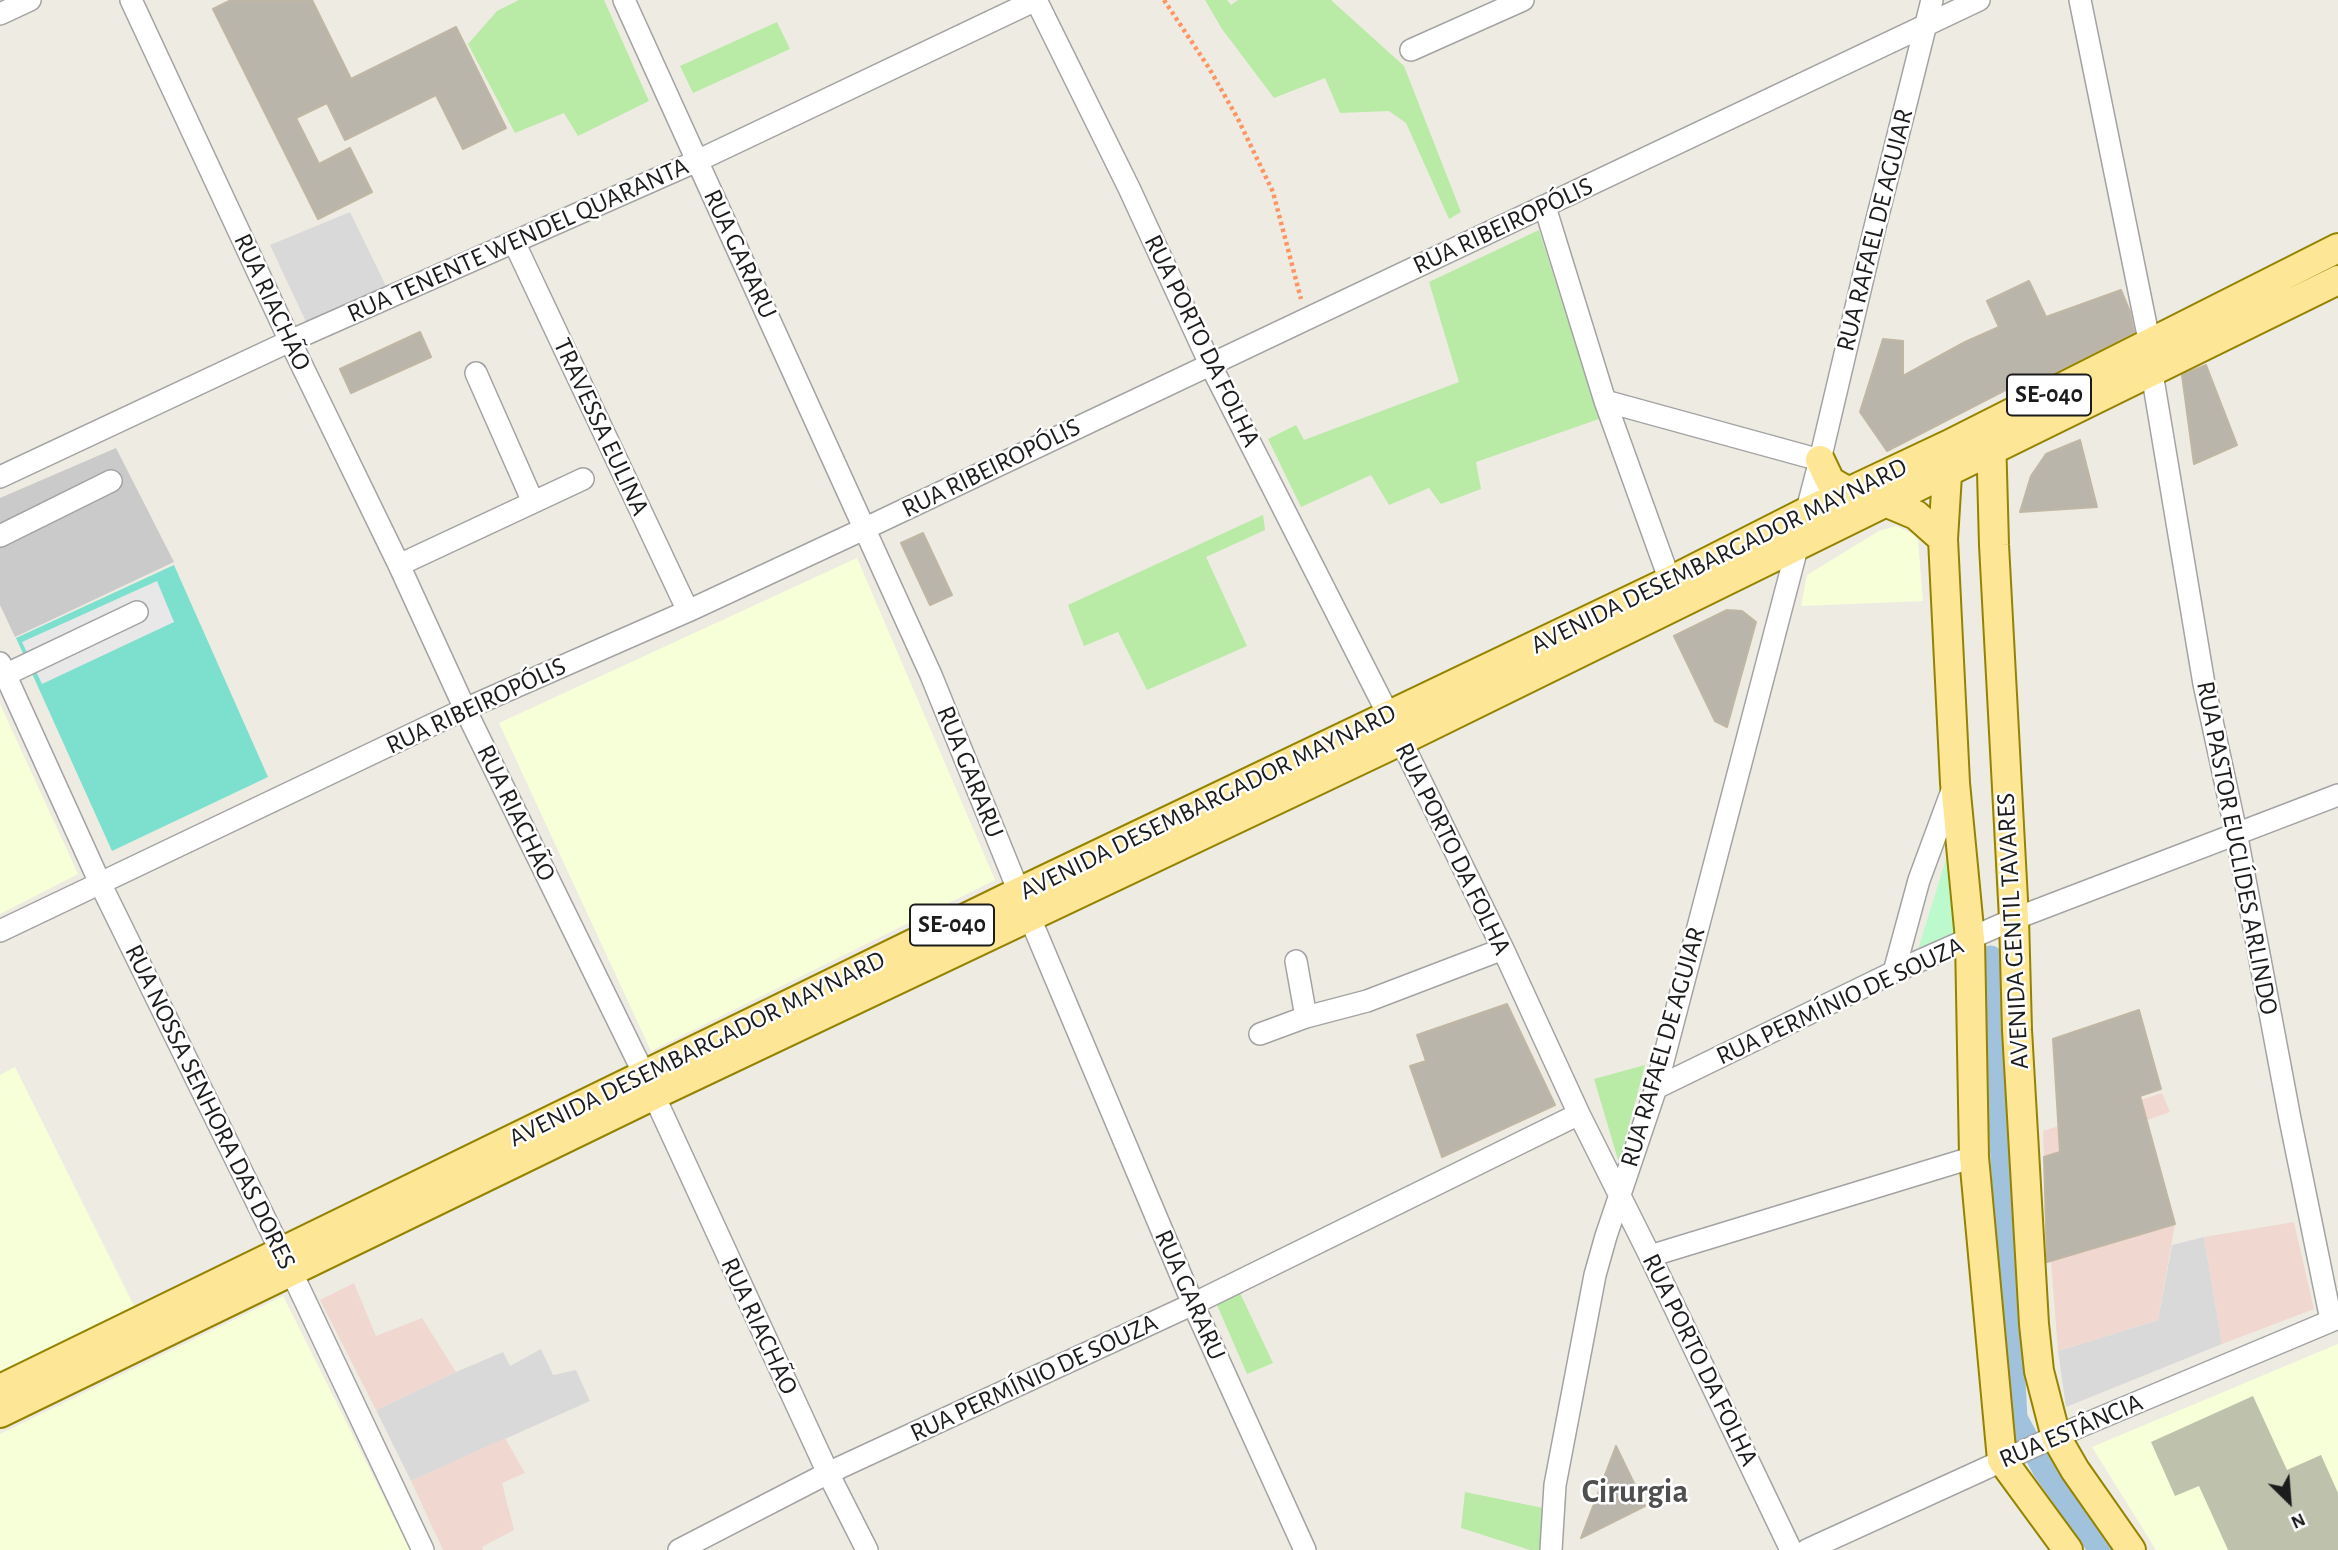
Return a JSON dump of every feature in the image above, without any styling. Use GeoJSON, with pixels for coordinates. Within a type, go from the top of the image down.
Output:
{"type":"FeatureCollection","features":[{"type":"Feature","properties":{"kind":"main road","name":"AVENIDA DESEMBARGADOR MAYNARD"},"geometry":{"type":"LineString","coordinates":[[1024,904],[1400,741],[1947,474],[1992,437],[2150,345],[2338,248]]}},
{"type":"Feature","properties":{"kind":"main road","name":"AVENIDA DESEMBARGADOR MAYNARD"},"geometry":{"type":"LineString","coordinates":[[0,1413],[286,1262],[1024,904],[1388,715],[1948,446],[1992,437],[2152,373],[2338,280]]}},
{"type":"Feature","properties":{"kind":"main road","name":"AVENIDA GENTIL TAVARES"},"geometry":{"type":"LineString","coordinates":[[1992,437],[1994,545],[2011,920],[2039,1371],[2053,1438],[2131,1550]]}},
{"type":"Feature","properties":{"kind":"main road","name":"AVENIDA GENTIL TAVARES"},"geometry":{"type":"LineString","coordinates":[[1948,446],[1943,539],[1955,783],[1973,938],[1975,1157],[2006,1459]]}},
{"type":"Feature","properties":{"kind":"main road"},"geometry":{"type":"LineString","coordinates":[[1820,460],[1829,481],[1849,492]]}},
{"type":"Feature","properties":{"kind":"main road"},"geometry":{"type":"LineString","coordinates":[[1885,502],[1916,515],[1943,539]]}},
{"type":"Feature","properties":{"kind":"main road","name":"AVENIDA DESEMBARGADOR MAYNARD"},"geometry":{"type":"LineString","coordinates":[[0,1389],[286,1262]]}},
{"type":"Feature","properties":{"kind":"main road"},"geometry":{"type":"LineString","coordinates":[[2006,1459],[2068,1550]]}},
{"type":"Feature","properties":{"kind":"street"},"geometry":{"type":"LineString","coordinates":[[0,14],[30,0]]}},
{"type":"Feature","properties":{"kind":"street","name":"RUA RIACHÃO"},"geometry":{"type":"LineString","coordinates":[[131,0],[290,341],[648,1085],[828,1473],[867,1550]]}},
{"type":"Feature","properties":{"kind":"street","name":"RUA GARARU"},"geometry":{"type":"LineString","coordinates":[[624,0],[931,675],[1024,904],[1193,1304],[1305,1550]]}},
{"type":"Feature","properties":{"kind":"street","name":"RUA TENENTE WENDEL QUARANTA"},"geometry":{"type":"LineString","coordinates":[[0,477],[290,341],[697,161],[1036,0]]}},
{"type":"Feature","properties":{"kind":"street","name":"RUA PORTO DA FOLHA"},"geometry":{"type":"LineString","coordinates":[[1036,0],[1129,188],[1210,364],[1388,715],[1503,950],[1579,1114],[1791,1550]]}},
{"type":"Feature","properties":{"kind":"street"},"geometry":{"type":"LineString","coordinates":[[1411,50],[1486,8],[1523,0]]}},
{"type":"Feature","properties":{"kind":"street","name":"RUA RAFAEL DE AGUIAR"},"geometry":{"type":"LineString","coordinates":[[1551,1550],[1555,1485],[1595,1275],[1656,1088],[1807,512],[1931,0]]}},
{"type":"Feature","properties":{"kind":"street","name":"RUA RIBEIROPÓLIS"},"geometry":{"type":"LineString","coordinates":[[0,931],[465,709],[688,611],[866,528],[1979,0]]}},
{"type":"Feature","properties":{"kind":"street"},"geometry":{"type":"LineString","coordinates":[[2080,0],[2150,345]]}},
{"type":"Feature","properties":{"kind":"street"},"geometry":{"type":"LineString","coordinates":[[1545,206],[1605,401],[1670,581]]}},
{"type":"Feature","properties":{"kind":"street","name":"TRAVESSA EULINA"},"geometry":{"type":"LineString","coordinates":[[514,242],[688,611]]}},
{"type":"Feature","properties":{"kind":"street"},"geometry":{"type":"LineString","coordinates":[[476,373],[533,502]]}},
{"type":"Feature","properties":{"kind":"street","name":"RUA PASTOR EUCLÍDES ARLINDO"},"geometry":{"type":"LineString","coordinates":[[2152,373],[2204,684],[2236,832],[2290,1119],[2335,1319]]}},
{"type":"Feature","properties":{"kind":"street"},"geometry":{"type":"LineString","coordinates":[[1605,401],[1820,460]]}},
{"type":"Feature","properties":{"kind":"street"},"geometry":{"type":"LineString","coordinates":[[399,565],[583,479]]}},
{"type":"Feature","properties":{"kind":"street"},"geometry":{"type":"LineString","coordinates":[[0,536],[111,481]]}},
{"type":"Feature","properties":{"kind":"street"},"geometry":{"type":"LineString","coordinates":[[3,669],[138,612]]}},
{"type":"Feature","properties":{"kind":"street","name":"RUA NOSSA SENHORA DAS DORES"},"geometry":{"type":"LineString","coordinates":[[3,669],[100,883],[286,1262],[423,1550]]}},
{"type":"Feature","properties":{"kind":"street","name":"AVENIDA GENTIL TAVARES"},"geometry":{"type":"LineString","coordinates":[[1894,972],[1919,880],[1955,783]]}},
{"type":"Feature","properties":{"kind":"street","name":"RUA PERMÍNIO DE SOUZA"},"geometry":{"type":"LineString","coordinates":[[1656,1088],[1894,972],[2011,920],[2338,795]]}},
{"type":"Feature","properties":{"kind":"street"},"geometry":{"type":"LineString","coordinates":[[1260,1034],[1306,1017],[1367,1001],[1503,950]]}},
{"type":"Feature","properties":{"kind":"street"},"geometry":{"type":"LineString","coordinates":[[1296,961],[1306,1017]]}},
{"type":"Feature","properties":{"kind":"street","name":"RUA PERMÍNIO DE SOUZA"},"geometry":{"type":"LineString","coordinates":[[680,1550],[828,1473],[1193,1304],[1579,1114]]}},
{"type":"Feature","properties":{"kind":"street"},"geometry":{"type":"LineString","coordinates":[[1650,1256],[1975,1157]]}},
{"type":"Feature","properties":{"kind":"street","name":"RUA ESTÂNCIA"},"geometry":{"type":"LineString","coordinates":[[1807,1550],[2053,1438],[2335,1319]]}},
{"type":"Feature","properties":{"kind":"path"},"geometry":{"type":"LineString","coordinates":[[1164,0],[1209,68],[1238,119],[1273,192],[1307,319]]}},
{"type":"Feature","properties":{"kind":"shaded area"},"geometry":{"type":"Polygon","coordinates":[[[350,212],[386,286],[306,322],[270,245],[350,212]]]}},
{"type":"Feature","properties":{"kind":"shaded area"},"geometry":{"type":"Polygon","coordinates":[[[116,448],[174,562],[15,637],[0,605],[0,498],[116,448]]]}},
{"type":"Feature","properties":{"kind":"shaded area"},"geometry":{"type":"Polygon","coordinates":[[[1896,526],[1915,535],[1918,541],[1923,601],[1801,606],[1807,575],[1879,531],[1896,526]]]}},
{"type":"Feature","properties":{"kind":"shaded area"},"geometry":{"type":"Polygon","coordinates":[[[857,558],[995,880],[651,1051],[499,723],[857,558]]]}},
{"type":"Feature","properties":{"kind":"shaded area"},"geometry":{"type":"Polygon","coordinates":[[[174,565],[268,777],[112,851],[16,638],[174,565]]]}},
{"type":"Feature","properties":{"kind":"shaded area"},"geometry":{"type":"Polygon","coordinates":[[[157,581],[174,622],[42,684],[22,642],[157,581]]]}},
{"type":"Feature","properties":{"kind":"shaded area"},"geometry":{"type":"Polygon","coordinates":[[[0,704],[78,874],[0,914],[0,704]]]}},
{"type":"Feature","properties":{"kind":"shaded area"},"geometry":{"type":"Polygon","coordinates":[[[1956,827],[1963,937],[1915,959],[1956,827]]]}},
{"type":"Feature","properties":{"kind":"shaded area"},"geometry":{"type":"Polygon","coordinates":[[[15,1067],[136,1310],[0,1374],[0,1075],[15,1067]]]}},
{"type":"Feature","properties":{"kind":"shaded area"},"geometry":{"type":"Polygon","coordinates":[[[2162,1093],[2170,1112],[2044,1157],[2043,1131],[2162,1093]]]}},
{"type":"Feature","properties":{"kind":"shaded area"},"geometry":{"type":"Polygon","coordinates":[[[2294,1222],[2314,1309],[2222,1344],[2204,1237],[2294,1222]]]}},
{"type":"Feature","properties":{"kind":"shaded area"},"geometry":{"type":"Polygon","coordinates":[[[2175,1224],[2158,1320],[2058,1351],[2051,1261],[2175,1224]]]}},
{"type":"Feature","properties":{"kind":"shaded area"},"geometry":{"type":"Polygon","coordinates":[[[2204,1237],[2222,1344],[2066,1407],[2058,1351],[2158,1320],[2172,1245],[2204,1237]]]}},
{"type":"Feature","properties":{"kind":"shaded area"},"geometry":{"type":"Polygon","coordinates":[[[354,1283],[376,1336],[422,1318],[456,1372],[376,1410],[320,1300],[354,1283]]]}},
{"type":"Feature","properties":{"kind":"shaded area"},"geometry":{"type":"Polygon","coordinates":[[[283,1296],[410,1550],[0,1550],[0,1434],[283,1296]]]}},
{"type":"Feature","properties":{"kind":"shaded area"},"geometry":{"type":"Polygon","coordinates":[[[2338,1344],[2338,1550],[2156,1550],[2092,1447],[2338,1344]]]}},
{"type":"Feature","properties":{"kind":"shaded area"},"geometry":{"type":"Polygon","coordinates":[[[541,1349],[553,1375],[576,1370],[590,1401],[411,1481],[376,1410],[503,1352],[510,1366],[541,1349]]]}},
{"type":"Feature","properties":{"kind":"shaded area"},"geometry":{"type":"Polygon","coordinates":[[[2253,1396],[2287,1470],[2321,1455],[2338,1493],[2338,1550],[2228,1550],[2199,1486],[2175,1496],[2151,1442],[2253,1396]]]}},
{"type":"Feature","properties":{"kind":"shaded area"},"geometry":{"type":"Polygon","coordinates":[[[505,1438],[525,1473],[502,1483],[514,1530],[482,1547],[483,1550],[443,1550],[411,1481],[505,1438]]]}},
{"type":"Feature","properties":{"kind":"green space"},"geometry":{"type":"Polygon","coordinates":[[[519,0],[604,0],[649,101],[578,136],[564,113],[515,133],[468,44],[497,11],[519,0]]]}},
{"type":"Feature","properties":{"kind":"green space"},"geometry":{"type":"Polygon","coordinates":[[[1205,0],[1227,0],[1231,5],[1238,0],[1331,0],[1404,66],[1461,212],[1449,219],[1406,123],[1389,111],[1340,113],[1325,78],[1274,98],[1222,29],[1205,0]]]}},
{"type":"Feature","properties":{"kind":"green space"},"geometry":{"type":"Polygon","coordinates":[[[777,22],[790,49],[693,93],[680,66],[777,22]]]}},
{"type":"Feature","properties":{"kind":"green space"},"geometry":{"type":"Polygon","coordinates":[[[1539,230],[1599,419],[1476,462],[1481,489],[1441,504],[1429,488],[1389,505],[1371,475],[1301,507],[1268,439],[1296,425],[1304,440],[1459,382],[1429,282],[1539,230]]]}},
{"type":"Feature","properties":{"kind":"green space"},"geometry":{"type":"Polygon","coordinates":[[[1263,515],[1265,530],[1206,557],[1247,646],[1147,690],[1118,632],[1084,646],[1068,605],[1263,515]]]}},
{"type":"Feature","properties":{"kind":"green space"},"geometry":{"type":"Polygon","coordinates":[[[1645,1065],[1619,1163],[1594,1079],[1645,1065]]]}},
{"type":"Feature","properties":{"kind":"green space"},"geometry":{"type":"Polygon","coordinates":[[[1240,1293],[1273,1363],[1247,1374],[1217,1305],[1240,1293]]]}},
{"type":"Feature","properties":{"kind":"green space"},"geometry":{"type":"Polygon","coordinates":[[[1465,1492],[1543,1508],[1541,1550],[1530,1550],[1461,1528],[1465,1492]]]}},
{"type":"Feature","properties":{"kind":"building"},"geometry":{"type":"Polygon","coordinates":[[[231,0],[312,0],[351,79],[456,27],[506,128],[463,149],[436,95],[345,140],[327,103],[296,118],[319,164],[350,148],[372,192],[318,219],[213,9],[231,0]]]}},
{"type":"Feature","properties":{"kind":"building"},"geometry":{"type":"Polygon","coordinates":[[[2029,281],[2046,317],[2121,290],[2134,332],[2026,387],[2023,381],[1887,451],[1860,412],[1883,339],[1903,341],[1903,376],[1999,327],[1987,301],[2029,281]]]}},
{"type":"Feature","properties":{"kind":"building"},"geometry":{"type":"Polygon","coordinates":[[[420,332],[431,357],[351,393],[340,369],[420,332]]]}},
{"type":"Feature","properties":{"kind":"building"},"geometry":{"type":"Polygon","coordinates":[[[2206,365],[2237,445],[2194,464],[2182,375],[2206,365]]]}},
{"type":"Feature","properties":{"kind":"building"},"geometry":{"type":"Polygon","coordinates":[[[2080,440],[2097,507],[2020,512],[2031,476],[2046,454],[2080,440]]]}},
{"type":"Feature","properties":{"kind":"building"},"geometry":{"type":"Polygon","coordinates":[[[923,533],[952,595],[930,605],[901,543],[923,533]]]}},
{"type":"Feature","properties":{"kind":"building"},"geometry":{"type":"Polygon","coordinates":[[[1727,610],[1742,611],[1756,622],[1727,727],[1715,721],[1674,636],[1727,610]]]}},
{"type":"Feature","properties":{"kind":"building"},"geometry":{"type":"Polygon","coordinates":[[[1507,1004],[1555,1105],[1442,1157],[1410,1066],[1426,1061],[1417,1035],[1507,1004]]]}},
{"type":"Feature","properties":{"kind":"building"},"geometry":{"type":"Polygon","coordinates":[[[2139,1010],[2161,1089],[2140,1096],[2175,1224],[2047,1262],[2044,1157],[2060,1152],[2053,1039],[2139,1010]]]}},
{"type":"Feature","properties":{"kind":"building"},"geometry":{"type":"Polygon","coordinates":[[[1616,1446],[1645,1506],[1581,1538],[1616,1446]]]}},
{"type":"Feature","properties":{"kind":"waterway"},"geometry":{"type":"LineString","coordinates":[[1991,957],[2016,1418],[2044,1470],[2100,1550]]}},
{"type":"Feature","properties":{"kind":"district","name":"Cirurgia"},"geometry":{"type":"Point","coordinates":[1635,1492]}}]}
